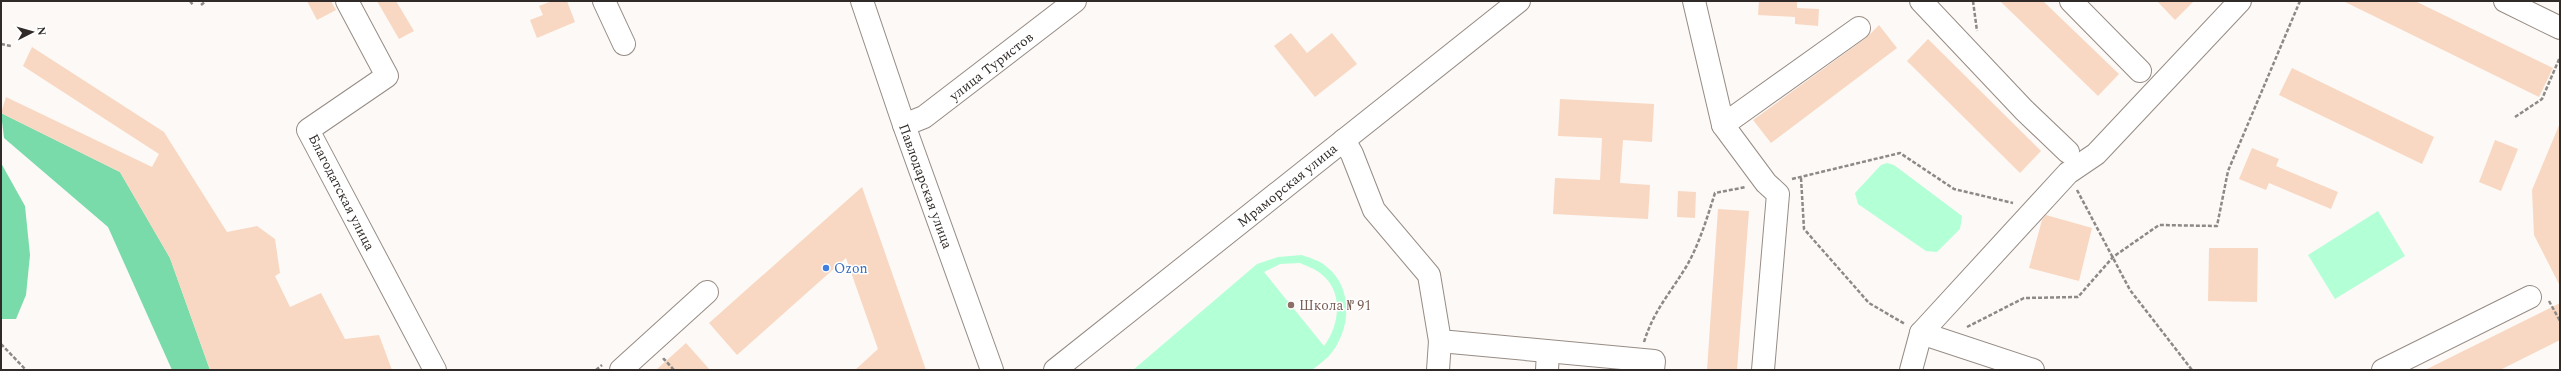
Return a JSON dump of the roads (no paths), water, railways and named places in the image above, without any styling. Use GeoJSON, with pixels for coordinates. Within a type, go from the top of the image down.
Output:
{"type":"FeatureCollection","features":[{"type":"Feature","properties":{"kind":"street","name":"Благодатская улица"},"geometry":{"type":"LineString","coordinates":[[347,1],[387,76],[308,130],[435,370]]}},
{"type":"Feature","properties":{"kind":"street"},"geometry":{"type":"LineString","coordinates":[[604,1],[624,44]]}},
{"type":"Feature","properties":{"kind":"street","name":"Павлодарская улица"},"geometry":{"type":"LineString","coordinates":[[862,1],[904,125],[992,370]]}},
{"type":"Feature","properties":{"kind":"street","name":"улица Туристов"},"geometry":{"type":"LineString","coordinates":[[904,125],[924,117],[1075,1]]}},
{"type":"Feature","properties":{"kind":"street","name":"Мраморская улица"},"geometry":{"type":"LineString","coordinates":[[1055,370],[1519,1]]}},
{"type":"Feature","properties":{"kind":"street"},"geometry":{"type":"LineString","coordinates":[[1694,1],[1723,125],[1766,183],[1778,194],[1763,370]]}},
{"type":"Feature","properties":{"kind":"street"},"geometry":{"type":"LineString","coordinates":[[1921,1],[2024,110],[2068,152]]}},
{"type":"Feature","properties":{"kind":"street"},"geometry":{"type":"LineString","coordinates":[[2071,1],[2140,72]]}},
{"type":"Feature","properties":{"kind":"street"},"geometry":{"type":"LineString","coordinates":[[1911,370],[1921,333],[2068,173],[2096,154],[2240,1]]}},
{"type":"Feature","properties":{"kind":"street"},"geometry":{"type":"LineString","coordinates":[[2505,1],[2560,28]]}},
{"type":"Feature","properties":{"kind":"street"},"geometry":{"type":"LineString","coordinates":[[1723,125],[1859,28]]}},
{"type":"Feature","properties":{"kind":"street"},"geometry":{"type":"LineString","coordinates":[[1344,140],[1352,154],[1374,210],[1429,275],[1440,341],[1438,370]]}},
{"type":"Feature","properties":{"kind":"street"},"geometry":{"type":"LineString","coordinates":[[621,370],[707,292]]}},
{"type":"Feature","properties":{"kind":"street"},"geometry":{"type":"LineString","coordinates":[[2383,370],[2530,297]]}},
{"type":"Feature","properties":{"kind":"street"},"geometry":{"type":"LineString","coordinates":[[1921,333],[2033,370]]}},
{"type":"Feature","properties":{"kind":"street"},"geometry":{"type":"LineString","coordinates":[[1440,341],[1547,361],[1646,365]]}},
{"type":"Feature","properties":{"kind":"place","name":"Ozon"},"geometry":{"type":"Point","coordinates":[826,268]}},
{"type":"Feature","properties":{"kind":"place","name":"Школа № 91"},"geometry":{"type":"Point","coordinates":[1291,305]}}]}
